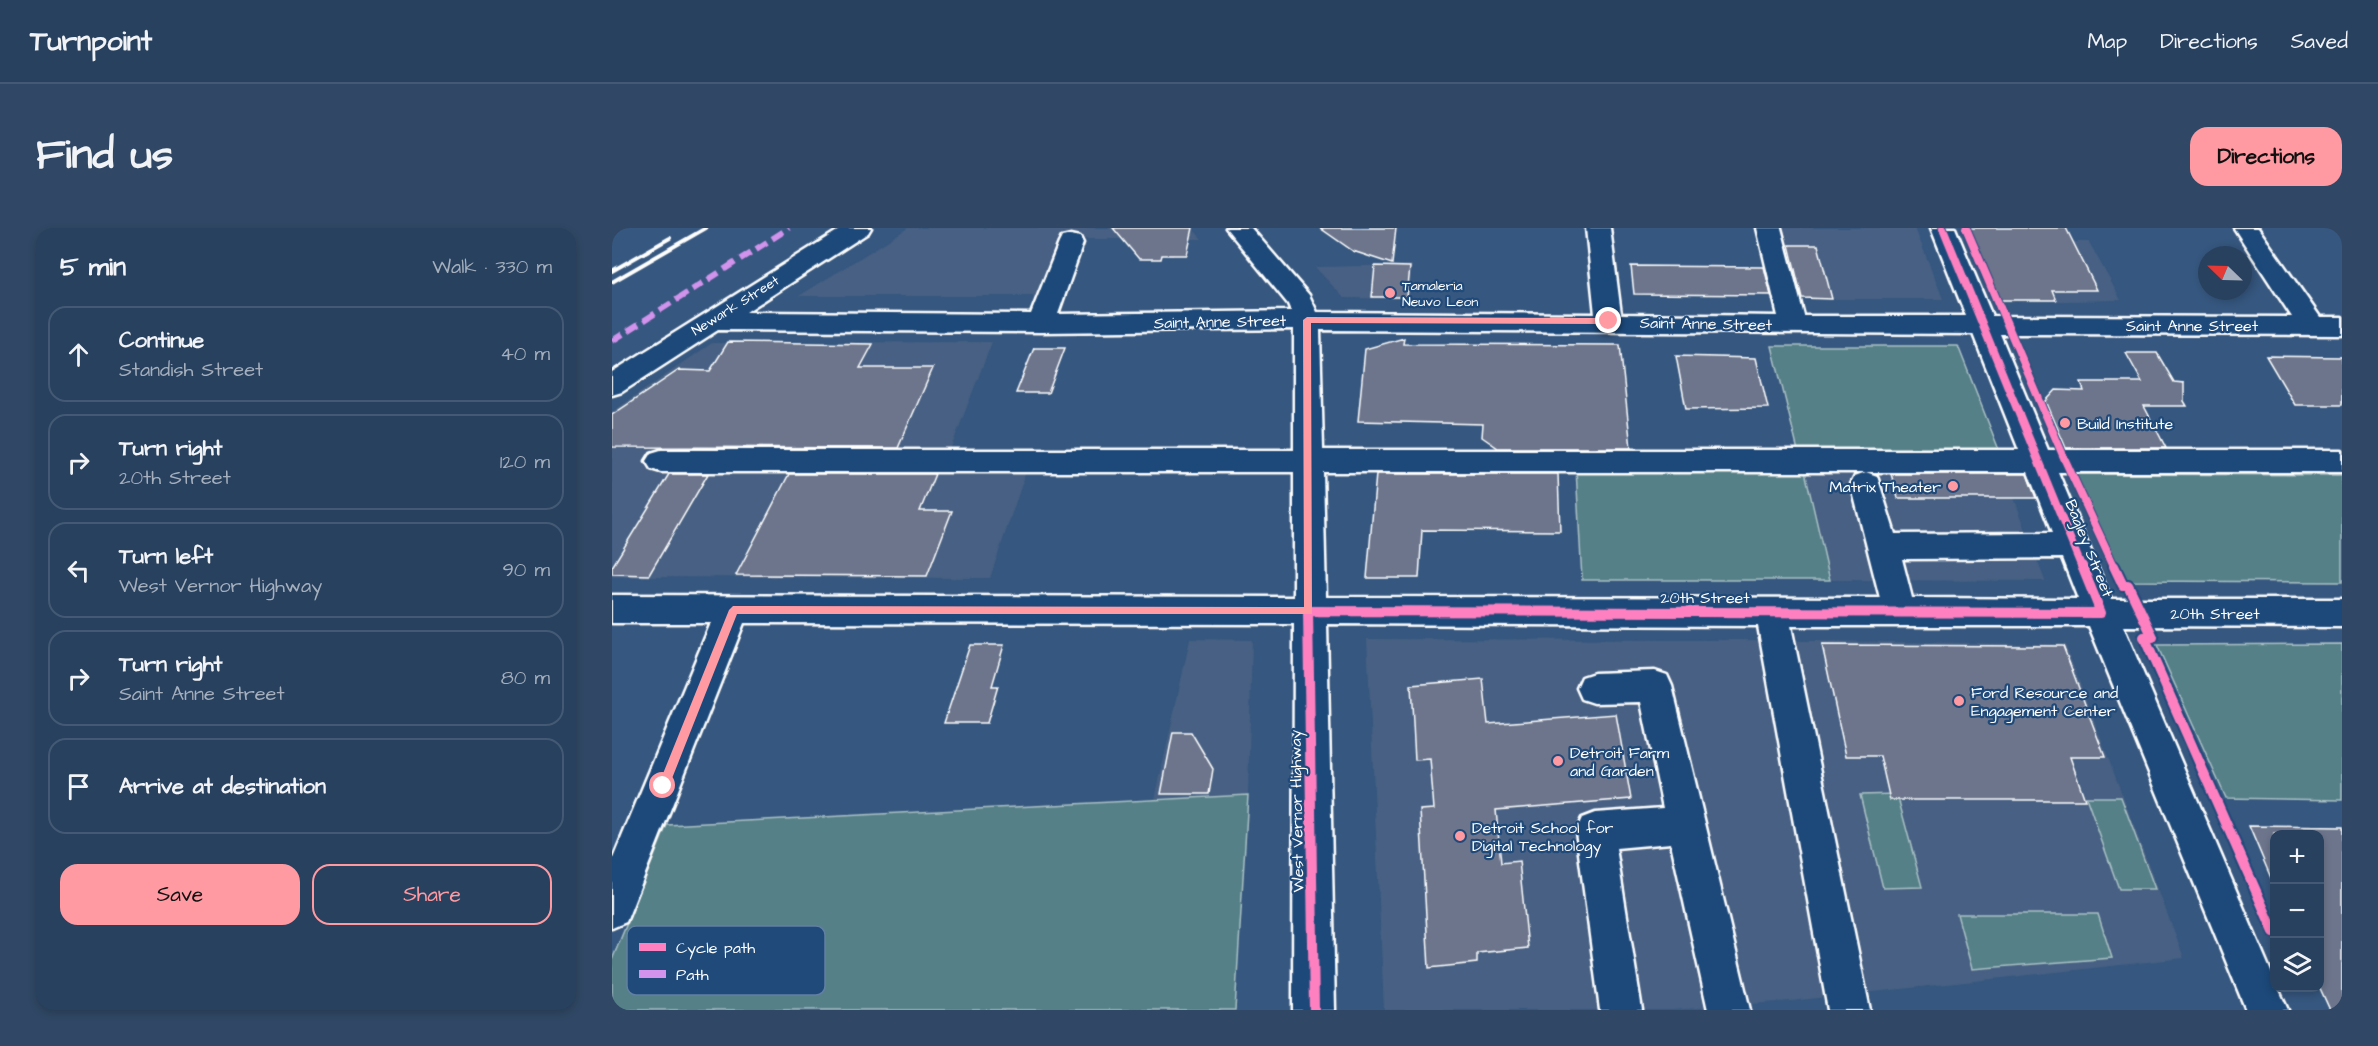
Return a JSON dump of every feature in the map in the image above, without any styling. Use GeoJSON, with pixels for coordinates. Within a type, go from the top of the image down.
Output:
{"type":"FeatureCollection","features":[{"type":"Feature","properties":{"kind":"street","name":"Newark Street"},"geometry":{"type":"LineString","coordinates":[[612,385],[859,228]]}},
{"type":"Feature","properties":{"kind":"street","name":"West Vernor Highway"},"geometry":{"type":"LineString","coordinates":[[1239,228],[1257,238],[1300,301],[1307,320],[1308,611],[1314,1010]]}},
{"type":"Feature","properties":{"kind":"street"},"geometry":{"type":"LineString","coordinates":[[1598,228],[1609,321]]}},
{"type":"Feature","properties":{"kind":"street"},"geometry":{"type":"LineString","coordinates":[[1769,228],[1793,325]]}},
{"type":"Feature","properties":{"kind":"street","name":"Bagley Street"},"geometry":{"type":"LineString","coordinates":[[1942,228],[2266,1010]]}},
{"type":"Feature","properties":{"kind":"street"},"geometry":{"type":"LineString","coordinates":[[2246,228],[2312,326]]}},
{"type":"Feature","properties":{"kind":"street"},"geometry":{"type":"LineString","coordinates":[[1041,323],[1071,243]]}},
{"type":"Feature","properties":{"kind":"street","name":"Saint Anne Street"},"geometry":{"type":"LineString","coordinates":[[710,321],[1041,323],[1307,320],[1609,321],[1793,325],[2342,326]]}},
{"type":"Feature","properties":{"kind":"street"},"geometry":{"type":"LineString","coordinates":[[661,461],[2037,459],[2342,461]]}},
{"type":"Feature","properties":{"kind":"street"},"geometry":{"type":"LineString","coordinates":[[1866,484],[1900,613]]}},
{"type":"Feature","properties":{"kind":"street"},"geometry":{"type":"LineString","coordinates":[[1883,547],[2072,545]]}},
{"type":"Feature","properties":{"kind":"street","name":"20th Street"},"geometry":{"type":"LineString","coordinates":[[612,609],[2342,613]]}},
{"type":"Feature","properties":{"kind":"street"},"geometry":{"type":"LineString","coordinates":[[612,908],[733,610]]}},
{"type":"Feature","properties":{"kind":"street"},"geometry":{"type":"LineString","coordinates":[[1772,612],[1849,1010]]}},
{"type":"Feature","properties":{"kind":"street"},"geometry":{"type":"LineString","coordinates":[[1594,688],[1655,686],[1729,1010]]}},
{"type":"Feature","properties":{"kind":"street"},"geometry":{"type":"LineString","coordinates":[[1621,1010],[1595,831],[1685,824]]}},
{"type":"Feature","properties":{"kind":"shaded area"},"geometry":{"type":"Polygon","coordinates":[[[908,228],[1192,228],[1202,239],[1067,239],[1045,296],[799,296],[908,228]]]}},
{"type":"Feature","properties":{"kind":"shaded area"},"geometry":{"type":"Polygon","coordinates":[[[1780,228],[1915,228],[1943,299],[1800,299],[1780,228]]]}},
{"type":"Feature","properties":{"kind":"shaded area"},"geometry":{"type":"Polygon","coordinates":[[[1975,240],[2089,242],[2121,300],[2003,302],[1975,240]]]}},
{"type":"Feature","properties":{"kind":"shaded area"},"geometry":{"type":"Polygon","coordinates":[[[1412,265],[1409,299],[1344,298],[1315,267],[1412,265]]]}},
{"type":"Feature","properties":{"kind":"shaded area"},"geometry":{"type":"Polygon","coordinates":[[[992,342],[949,453],[1028,466],[990,578],[612,577],[612,412],[712,343],[992,342]]]}},
{"type":"Feature","properties":{"kind":"shaded area"},"geometry":{"type":"Polygon","coordinates":[[[1804,467],[2003,468],[2045,581],[1830,580],[1804,467]]]}},
{"type":"Feature","properties":{"kind":"shaded area"},"geometry":{"type":"Polygon","coordinates":[[[1190,639],[1252,640],[1248,795],[1155,799],[1190,639]]]}},
{"type":"Feature","properties":{"kind":"shaded area"},"geometry":{"type":"Polygon","coordinates":[[[1367,639],[2065,644],[2184,958],[1791,1001],[1673,1010],[1384,1010],[1367,639]]]}},
{"type":"Feature","properties":{"kind":"green space"},"geometry":{"type":"Polygon","coordinates":[[[1772,346],[1958,346],[2001,455],[1799,455],[1772,346]]]}},
{"type":"Feature","properties":{"kind":"green space"},"geometry":{"type":"Polygon","coordinates":[[[1804,467],[1830,580],[1582,580],[1576,469],[1804,467]]]}},
{"type":"Feature","properties":{"kind":"green space"},"geometry":{"type":"Polygon","coordinates":[[[2075,474],[2342,475],[2342,582],[2122,581],[2075,474]]]}},
{"type":"Feature","properties":{"kind":"green space"},"geometry":{"type":"Polygon","coordinates":[[[2342,644],[2342,800],[2226,798],[2157,645],[2342,644]]]}},
{"type":"Feature","properties":{"kind":"green space"},"geometry":{"type":"Polygon","coordinates":[[[1897,794],[1922,887],[1883,888],[1860,795],[1897,794]]]}},
{"type":"Feature","properties":{"kind":"green space"},"geometry":{"type":"Polygon","coordinates":[[[1248,795],[1235,1010],[612,1010],[612,960],[667,825],[1248,795]]]}},
{"type":"Feature","properties":{"kind":"green space"},"geometry":{"type":"Polygon","coordinates":[[[2086,797],[2121,797],[2155,889],[2119,889],[2086,797]]]}},
{"type":"Feature","properties":{"kind":"green space"},"geometry":{"type":"Polygon","coordinates":[[[1957,914],[2098,914],[2112,958],[1972,969],[1957,914]]]}},
{"type":"Feature","properties":{"kind":"building"},"geometry":{"type":"Polygon","coordinates":[[[1113,228],[1193,228],[1187,255],[1162,255],[1161,259],[1139,259],[1113,228]]]}},
{"type":"Feature","properties":{"kind":"building"},"geometry":{"type":"Polygon","coordinates":[[[1320,228],[1396,228],[1392,264],[1353,251],[1320,228]]]}},
{"type":"Feature","properties":{"kind":"building"},"geometry":{"type":"Polygon","coordinates":[[[1970,228],[2066,228],[2097,290],[2052,290],[2056,300],[2000,300],[1970,228]]]}},
{"type":"Feature","properties":{"kind":"building"},"geometry":{"type":"Polygon","coordinates":[[[1789,245],[1818,245],[1832,299],[1802,298],[1789,245]]]}},
{"type":"Feature","properties":{"kind":"building"},"geometry":{"type":"Polygon","coordinates":[[[1375,266],[1410,267],[1407,297],[1372,297],[1375,266]]]}},
{"type":"Feature","properties":{"kind":"building"},"geometry":{"type":"Polygon","coordinates":[[[1631,266],[1764,267],[1771,295],[1634,294],[1631,266]]]}},
{"type":"Feature","properties":{"kind":"building"},"geometry":{"type":"Polygon","coordinates":[[[1404,338],[1403,344],[1620,345],[1631,448],[1498,448],[1482,437],[1483,424],[1358,421],[1365,349],[1404,338]]]}},
{"type":"Feature","properties":{"kind":"building"},"geometry":{"type":"Polygon","coordinates":[[[728,342],[873,344],[860,368],[933,368],[898,448],[612,447],[612,415],[679,370],[710,371],[728,342]]]}},
{"type":"Feature","properties":{"kind":"building"},"geometry":{"type":"Polygon","coordinates":[[[1034,348],[1065,348],[1048,393],[1016,393],[1034,348]]]}},
{"type":"Feature","properties":{"kind":"building"},"geometry":{"type":"Polygon","coordinates":[[[2126,353],[2157,353],[2174,382],[2184,383],[2184,401],[2187,406],[2144,406],[2166,448],[2066,448],[2046,401],[2056,390],[2084,391],[2081,382],[2142,382],[2126,353]]]}},
{"type":"Feature","properties":{"kind":"building"},"geometry":{"type":"Polygon","coordinates":[[[1676,356],[1756,358],[1768,408],[1686,409],[1676,356]]]}},
{"type":"Feature","properties":{"kind":"building"},"geometry":{"type":"Polygon","coordinates":[[[2266,356],[2342,357],[2342,405],[2295,405],[2266,356]]]}},
{"type":"Feature","properties":{"kind":"building"},"geometry":{"type":"Polygon","coordinates":[[[669,474],[708,474],[649,575],[612,574],[612,567],[669,474]]]}},
{"type":"Feature","properties":{"kind":"building"},"geometry":{"type":"Polygon","coordinates":[[[789,474],[935,474],[920,511],[952,511],[927,576],[736,575],[789,474]]]}},
{"type":"Feature","properties":{"kind":"building"},"geometry":{"type":"Polygon","coordinates":[[[1376,474],[1558,474],[1560,531],[1422,530],[1419,578],[1367,578],[1376,474]]]}},
{"type":"Feature","properties":{"kind":"building","name":"Matrix Theater"},"geometry":{"type":"Polygon","coordinates":[[[1891,474],[2027,474],[2036,498],[1898,498],[1891,474]]]}},
{"type":"Feature","properties":{"kind":"building"},"geometry":{"type":"Polygon","coordinates":[[[970,645],[1004,645],[992,686],[998,686],[987,723],[944,723],[970,645]]]}},
{"type":"Feature","properties":{"kind":"building","name":"Ford Resource and Engagement Center"},"geometry":{"type":"Polygon","coordinates":[[[1822,645],[2063,646],[2105,757],[2070,757],[2085,800],[1890,800],[1880,756],[1846,756],[1822,645]]]}},
{"type":"Feature","properties":{"kind":"building","name":"Detroit School for Digital Technology"},"geometry":{"type":"Polygon","coordinates":[[[1483,679],[1488,724],[1616,714],[1631,799],[1496,810],[1501,863],[1519,861],[1528,948],[1477,953],[1477,963],[1429,968],[1420,810],[1434,809],[1430,759],[1415,760],[1411,685],[1483,679]]]}},
{"type":"Feature","properties":{"kind":"building"},"geometry":{"type":"Polygon","coordinates":[[[1173,732],[1191,732],[1213,769],[1209,794],[1161,794],[1173,732]]]}},
{"type":"Feature","properties":{"kind":"building"},"geometry":{"type":"Polygon","coordinates":[[[2249,826],[2342,827],[2342,1010],[2330,1010],[2322,992],[2324,992],[2324,830],[2270,830],[2270,876],[2249,826]]]}},
{"type":"Feature","properties":{"kind":"railway"},"geometry":{"type":"LineString","coordinates":[[612,282],[706,228]]}},
{"type":"Feature","properties":{"kind":"railway"},"geometry":{"type":"LineString","coordinates":[[612,271],[670,238]]}},
{"type":"Feature","properties":{"kind":"marked path"},"geometry":{"type":"LineString","coordinates":[[612,341],[789,228]]}},
{"type":"Feature","properties":{"kind":"cycle path"},"geometry":{"type":"LineString","coordinates":[[1314,1010],[1308,611],[2101,613],[1943,228]]}},
{"type":"Feature","properties":{"kind":"cycle path"},"geometry":{"type":"LineString","coordinates":[[1966,228],[2065,460],[2123,585],[2128,585],[2153,637],[2144,637],[2270,923]]}},
{"type":"Feature","properties":{"kind":"place","name":"Tamaleria Neuvo Leon"},"geometry":{"type":"Point","coordinates":[1390,293]}},
{"type":"Feature","properties":{"kind":"place","name":"Build Institute"},"geometry":{"type":"Point","coordinates":[2065,423]}},
{"type":"Feature","properties":{"kind":"place","name":"Matrix Theater"},"geometry":{"type":"Point","coordinates":[1953,486]}},
{"type":"Feature","properties":{"kind":"place","name":"Ford Resource and Engagement Center"},"geometry":{"type":"Point","coordinates":[1959,701]}},
{"type":"Feature","properties":{"kind":"place","name":"Detroit Farm and Garden"},"geometry":{"type":"Point","coordinates":[1558,761]}},
{"type":"Feature","properties":{"kind":"place","name":"Detroit School for Digital Technology"},"geometry":{"type":"Point","coordinates":[1460,836]}},
{"type":"Feature","properties":{"kind":"route"},"geometry":{"type":"LineString","coordinates":[[663,786],[733,610],[1308,611],[1309,340],[1307,320],[1609,321]]}}]}
